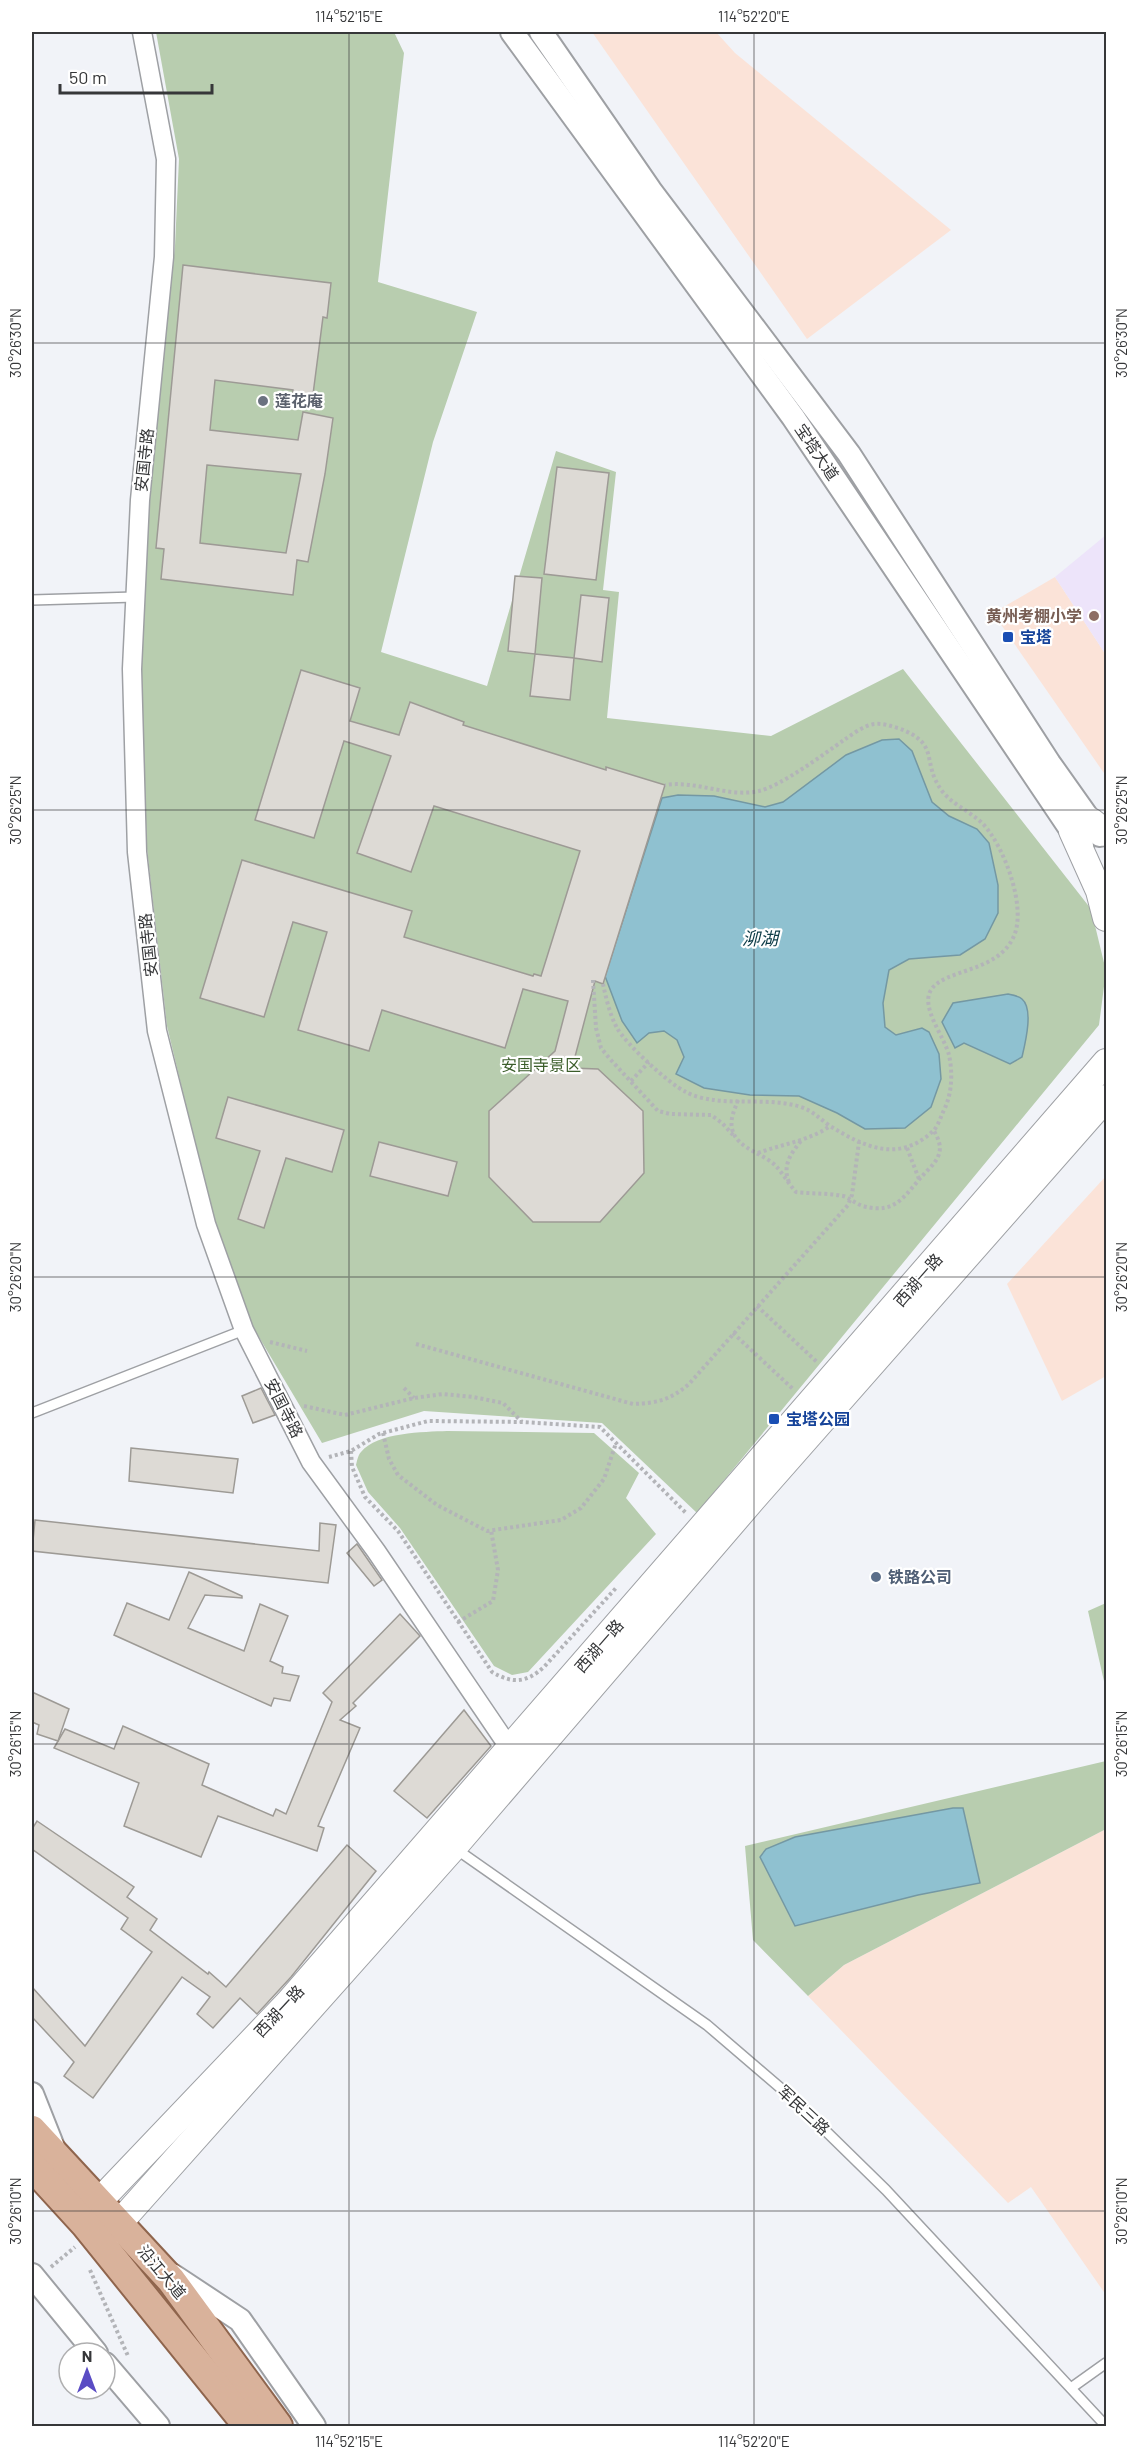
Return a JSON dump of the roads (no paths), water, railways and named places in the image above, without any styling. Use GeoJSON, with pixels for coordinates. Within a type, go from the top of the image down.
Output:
{"type":"FeatureCollection","features":[{"type":"Feature","properties":{"kind":"main road"},"geometry":{"type":"LineString","coordinates":[[1090,829],[1099,891],[1107,918]]}},
{"type":"Feature","properties":{"kind":"main road"},"geometry":{"type":"LineString","coordinates":[[1100,1098],[1107,1039]]}},
{"type":"Feature","properties":{"kind":"main road","name":"西湖一路"},"geometry":{"type":"LineString","coordinates":[[98,2224],[288,2002],[516,1758],[799,1446],[1100,1098],[1107,1062]]}},
{"type":"Feature","properties":{"kind":"main road","name":"西湖一路"},"geometry":{"type":"LineString","coordinates":[[98,2224],[454,1848],[516,1758],[693,1520],[810,1405],[1100,1098]]}},
{"type":"Feature","properties":{"kind":"main road","name":"沿江大道"},"geometry":{"type":"LineString","coordinates":[[32,2130],[44,2161],[98,2224],[249,2427]]}},
{"type":"Feature","properties":{"kind":"main road","name":"沿江大道"},"geometry":{"type":"LineString","coordinates":[[98,2224],[157,2265],[171,2280],[278,2427]]}},
{"type":"Feature","properties":{"kind":"street","name":"安国寺路"},"geometry":{"type":"LineString","coordinates":[[142,32],[166,159],[164,257],[140,500],[132,669],[137,852],[157,1031],[206,1224],[246,1333],[311,1462],[376,1551],[516,1758]]}},
{"type":"Feature","properties":{"kind":"street","name":"宝塔大道"},"geometry":{"type":"LineString","coordinates":[[512,32],[1090,829],[1107,844]]}},
{"type":"Feature","properties":{"kind":"street","name":"宝塔大道"},"geometry":{"type":"LineString","coordinates":[[541,32],[650,190],[849,454],[1090,829],[1107,883]]}},
{"type":"Feature","properties":{"kind":"street"},"geometry":{"type":"LineString","coordinates":[[32,2094],[44,2161]]}},
{"type":"Feature","properties":{"kind":"street"},"geometry":{"type":"LineString","coordinates":[[157,2265],[240,2320],[314,2427]]}},
{"type":"Feature","properties":{"kind":"street"},"geometry":{"type":"LineString","coordinates":[[33,2278],[86,2341]]}},
{"type":"Feature","properties":{"kind":"street"},"geometry":{"type":"LineString","coordinates":[[117,2378],[158,2427]]}},
{"type":"Feature","properties":{"kind":"lane"},"geometry":{"type":"LineString","coordinates":[[32,600],[135,597]]}},
{"type":"Feature","properties":{"kind":"lane"},"geometry":{"type":"LineString","coordinates":[[32,1413],[246,1333]]}},
{"type":"Feature","properties":{"kind":"lane","name":"军民三路"},"geometry":{"type":"LineString","coordinates":[[454,1848],[707,2025],[791,2097],[886,2190],[1106,2427]]}},
{"type":"Feature","properties":{"kind":"lane"},"geometry":{"type":"LineString","coordinates":[[1071,2388],[1107,2363]]}},
{"type":"Feature","properties":{"kind":"water","name":"泖湖"},"geometry":{"type":"Polygon","coordinates":[[[899,739],[912,751],[932,802],[949,816],[977,829],[989,843],[998,885],[998,913],[985,939],[960,955],[909,959],[889,970],[883,1003],[885,1027],[896,1035],[922,1028],[929,1032],[939,1054],[941,1079],[931,1107],[905,1128],[865,1129],[799,1096],[750,1095],[704,1088],[676,1074],[684,1057],[677,1040],[664,1031],[649,1033],[637,1043],[622,1021],[605,976],[662,798],[678,795],[714,796],[765,807],[783,802],[846,755],[882,740],[899,739]]]}},
{"type":"Feature","properties":{"kind":"water"},"geometry":{"type":"Polygon","coordinates":[[[1008,994],[1018,996],[1026,1004],[1028,1027],[1022,1057],[1010,1064],[964,1043],[955,1048],[942,1022],[953,1003],[1008,994]]]}},
{"type":"Feature","properties":{"kind":"water"},"geometry":{"type":"Polygon","coordinates":[[[963,1808],[980,1883],[918,1895],[795,1926],[760,1857],[766,1849],[795,1837],[963,1808]]]}},
{"type":"Feature","properties":{"kind":"place","name":"莲花庵"},"geometry":{"type":"Point","coordinates":[263,401]}},
{"type":"Feature","properties":{"kind":"place","name":"黄州考棚小学"},"geometry":{"type":"Point","coordinates":[1094,616]}},
{"type":"Feature","properties":{"kind":"place","name":"宝塔"},"geometry":{"type":"Point","coordinates":[1008,637]}},
{"type":"Feature","properties":{"kind":"place","name":"宝塔公园"},"geometry":{"type":"Point","coordinates":[774,1419]}},
{"type":"Feature","properties":{"kind":"place","name":"铁路公司"},"geometry":{"type":"Point","coordinates":[876,1577]}},
{"type":"Feature","properties":{"kind":"park label","name":"安国寺景区"},"geometry":{"type":"Point","coordinates":[541,1065]}}]}
